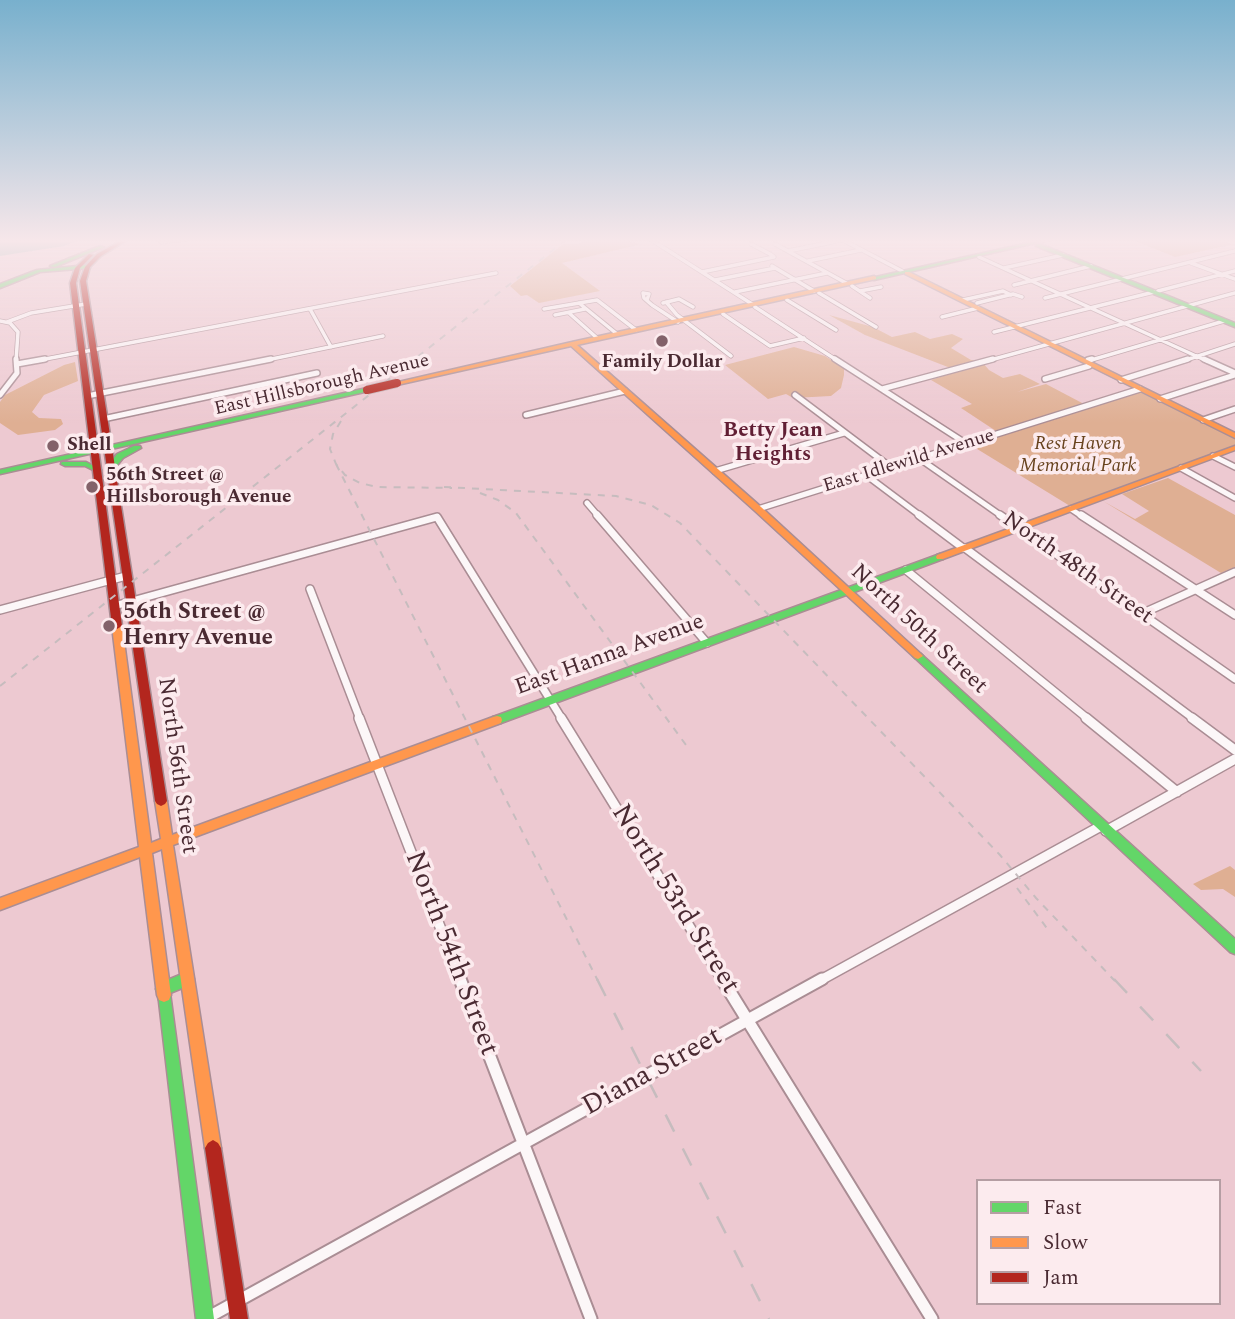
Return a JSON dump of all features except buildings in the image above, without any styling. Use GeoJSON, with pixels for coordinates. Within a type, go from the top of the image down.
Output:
{"type":"FeatureCollection","features":[{"type":"Feature","properties":{"kind":"main road","name":"North 56th Street"},"geometry":{"type":"LineString","coordinates":[[81,301],[88,351],[100,394],[239,1319]]}},
{"type":"Feature","properties":{"kind":"main road","name":"North 56th Street"},"geometry":{"type":"LineString","coordinates":[[81,301],[81,306]]}},
{"type":"Feature","properties":{"kind":"main road","name":"East Hillsborough Avenue"},"geometry":{"type":"LineString","coordinates":[[0,479],[94,450],[108,451],[136,445],[775,301]]}},
{"type":"Feature","properties":{"kind":"main road"},"geometry":{"type":"LineString","coordinates":[[963,301],[1235,436]]}},
{"type":"Feature","properties":{"kind":"main road"},"geometry":{"type":"LineString","coordinates":[[1177,301],[1231,321]]}},
{"type":"Feature","properties":{"kind":"main road","name":"East Hillsborough Avenue"},"geometry":{"type":"LineString","coordinates":[[681,321],[698,311],[754,305]]}},
{"type":"Feature","properties":{"kind":"main road","name":"East Hillsborough Avenue"},"geometry":{"type":"LineString","coordinates":[[575,345],[652,328]]}},
{"type":"Feature","properties":{"kind":"main road","name":"North 50th Street"},"geometry":{"type":"LineString","coordinates":[[575,345],[758,509],[845,592],[1235,948]]}},
{"type":"Feature","properties":{"kind":"main road","name":"North 56th Street"},"geometry":{"type":"LineString","coordinates":[[88,351],[87,396],[205,1319]]}},
{"type":"Feature","properties":{"kind":"main road"},"geometry":{"type":"LineString","coordinates":[[106,436],[115,442],[136,445]]}},
{"type":"Feature","properties":{"kind":"main road"},"geometry":{"type":"LineString","coordinates":[[111,467],[119,457],[136,445]]}},
{"type":"Feature","properties":{"kind":"main road","name":"East Hanna Avenue"},"geometry":{"type":"LineString","coordinates":[[0,904],[1235,448]]}},
{"type":"Feature","properties":{"kind":"main road"},"geometry":{"type":"LineString","coordinates":[[64,461],[84,450],[94,450]]}},
{"type":"Feature","properties":{"kind":"main road"},"geometry":{"type":"LineString","coordinates":[[64,461],[86,464],[97,470]]}},
{"type":"Feature","properties":{"kind":"main road","name":"East Hillsborough Avenue"},"geometry":{"type":"LineString","coordinates":[[0,472],[64,461]]}},
{"type":"Feature","properties":{"kind":"main road"},"geometry":{"type":"LineString","coordinates":[[128,712],[146,706]]}},
{"type":"Feature","properties":{"kind":"main road"},"geometry":{"type":"LineString","coordinates":[[163,989],[187,979]]}},
{"type":"Feature","properties":{"kind":"street"},"geometry":{"type":"LineString","coordinates":[[17,364],[354,301]]}},
{"type":"Feature","properties":{"kind":"street"},"geometry":{"type":"LineString","coordinates":[[544,309],[594,301]]}},
{"type":"Feature","properties":{"kind":"street"},"geometry":{"type":"LineString","coordinates":[[598,301],[636,330]]}},
{"type":"Feature","properties":{"kind":"street"},"geometry":{"type":"LineString","coordinates":[[648,301],[731,356]]}},
{"type":"Feature","properties":{"kind":"street"},"geometry":{"type":"LineString","coordinates":[[652,305],[671,301]]}},
{"type":"Feature","properties":{"kind":"street"},"geometry":{"type":"LineString","coordinates":[[679,301],[698,311]]}},
{"type":"Feature","properties":{"kind":"street"},"geometry":{"type":"LineString","coordinates":[[747,301],[967,444]]}},
{"type":"Feature","properties":{"kind":"street"},"geometry":{"type":"LineString","coordinates":[[785,301],[836,330]]}},
{"type":"Feature","properties":{"kind":"street"},"geometry":{"type":"LineString","coordinates":[[831,301],[876,327]]}},
{"type":"Feature","properties":{"kind":"street"},"geometry":{"type":"LineString","coordinates":[[942,317],[989,301]]}},
{"type":"Feature","properties":{"kind":"street"},"geometry":{"type":"LineString","coordinates":[[1075,301],[1235,374]]}},
{"type":"Feature","properties":{"kind":"street"},"geometry":{"type":"LineString","coordinates":[[994,332],[1121,301]]}},
{"type":"Feature","properties":{"kind":"street"},"geometry":{"type":"LineString","coordinates":[[883,389],[1209,301]]}},
{"type":"Feature","properties":{"kind":"street"},"geometry":{"type":"LineString","coordinates":[[666,302],[681,321]]}},
{"type":"Feature","properties":{"kind":"street"},"geometry":{"type":"LineString","coordinates":[[579,303],[617,334]]}},
{"type":"Feature","properties":{"kind":"street"},"geometry":{"type":"LineString","coordinates":[[8,323],[35,314],[81,306]]}},
{"type":"Feature","properties":{"kind":"street"},"geometry":{"type":"LineString","coordinates":[[310,309],[331,347]]}},
{"type":"Feature","properties":{"kind":"street"},"geometry":{"type":"LineString","coordinates":[[555,315],[586,309]]}},
{"type":"Feature","properties":{"kind":"street"},"geometry":{"type":"LineString","coordinates":[[569,313],[597,338]]}},
{"type":"Feature","properties":{"kind":"street"},"geometry":{"type":"LineString","coordinates":[[723,314],[770,346],[804,338]]}},
{"type":"Feature","properties":{"kind":"street"},"geometry":{"type":"LineString","coordinates":[[0,321],[8,323],[18,332],[15,348],[17,373],[0,395]]}},
{"type":"Feature","properties":{"kind":"street"},"geometry":{"type":"LineString","coordinates":[[1045,379],[1089,366],[1088,360],[1231,321]]}},
{"type":"Feature","properties":{"kind":"street"},"geometry":{"type":"LineString","coordinates":[[87,396],[383,336]]}},
{"type":"Feature","properties":{"kind":"street"},"geometry":{"type":"LineString","coordinates":[[1121,380],[1235,344]]}},
{"type":"Feature","properties":{"kind":"street"},"geometry":{"type":"LineString","coordinates":[[103,419],[317,373]]}},
{"type":"Feature","properties":{"kind":"street"},"geometry":{"type":"LineString","coordinates":[[1160,399],[1235,374]]}},
{"type":"Feature","properties":{"kind":"street","name":"East Idlewild Avenue"},"geometry":{"type":"LineString","coordinates":[[758,509],[1140,389]]}},
{"type":"Feature","properties":{"kind":"street"},"geometry":{"type":"LineString","coordinates":[[526,415],[625,391]]}},
{"type":"Feature","properties":{"kind":"street"},"geometry":{"type":"LineString","coordinates":[[795,395],[892,468]]}},
{"type":"Feature","properties":{"kind":"street"},"geometry":{"type":"LineString","coordinates":[[1203,420],[1235,409]]}},
{"type":"Feature","properties":{"kind":"street"},"geometry":{"type":"LineString","coordinates":[[715,471],[844,433]]}},
{"type":"Feature","properties":{"kind":"street"},"geometry":{"type":"LineString","coordinates":[[1213,456],[1235,467]]}},
{"type":"Feature","properties":{"kind":"street","name":"North 48th Street"},"geometry":{"type":"LineString","coordinates":[[920,459],[1235,679]]}},
{"type":"Feature","properties":{"kind":"street"},"geometry":{"type":"LineString","coordinates":[[1181,468],[1235,498]]}},
{"type":"Feature","properties":{"kind":"street"},"geometry":{"type":"LineString","coordinates":[[866,475],[1235,750]]}},
{"type":"Feature","properties":{"kind":"street"},"geometry":{"type":"LineString","coordinates":[[587,503],[707,643]]}},
{"type":"Feature","properties":{"kind":"street"},"geometry":{"type":"LineString","coordinates":[[1071,509],[1235,615]]}},
{"type":"Feature","properties":{"kind":"street","name":"North 53rd Street"},"geometry":{"type":"LineString","coordinates":[[131,602],[437,517],[932,1319]]}},
{"type":"Feature","properties":{"kind":"street"},"geometry":{"type":"LineString","coordinates":[[905,570],[1177,792]]}},
{"type":"Feature","properties":{"kind":"street"},"geometry":{"type":"LineString","coordinates":[[1141,614],[1235,572]]}},
{"type":"Feature","properties":{"kind":"street"},"geometry":{"type":"LineString","coordinates":[[0,610],[126,576]]}},
{"type":"Feature","properties":{"kind":"street","name":"North 54th Street"},"geometry":{"type":"LineString","coordinates":[[310,589],[591,1319]]}},
{"type":"Feature","properties":{"kind":"street"},"geometry":{"type":"LineString","coordinates":[[114,607],[131,602]]}},
{"type":"Feature","properties":{"kind":"street","name":"Diana Street"},"geometry":{"type":"LineString","coordinates":[[205,1319],[524,1146],[748,1020],[1235,759]]}},
{"type":"Feature","properties":{"kind":"green space"},"geometry":{"type":"Polygon","coordinates":[[[829,315],[873,327],[892,337],[915,332],[930,339],[952,334],[963,339],[951,348],[971,360],[981,361],[953,369],[865,335],[829,315]]]}},
{"type":"Feature","properties":{"kind":"green space"},"geometry":{"type":"Polygon","coordinates":[[[794,347],[825,356],[844,368],[841,388],[831,396],[793,398],[786,394],[768,399],[725,365],[794,347]]]}},
{"type":"Feature","properties":{"kind":"green space"},"geometry":{"type":"Polygon","coordinates":[[[75,362],[78,381],[44,395],[32,412],[39,418],[61,419],[63,424],[55,430],[18,435],[0,423],[0,402],[5,395],[75,362]]]}},
{"type":"Feature","properties":{"kind":"green space","name":"Rest Haven Memorial Park"},"geometry":{"type":"Polygon","coordinates":[[[983,363],[1003,378],[1020,374],[1040,384],[1017,392],[1046,384],[1084,404],[996,431],[961,408],[972,404],[931,380],[983,363]]]}},
{"type":"Feature","properties":{"kind":"green space","name":"Rest Haven Memorial Park"},"geometry":{"type":"Polygon","coordinates":[[[1140,391],[1235,437],[1235,446],[1070,506],[969,444],[1140,391]]]}},
{"type":"Feature","properties":{"kind":"green space","name":"Rest Haven Memorial Park"},"geometry":{"type":"Polygon","coordinates":[[[1168,478],[1235,515],[1235,567],[1221,573],[1103,501],[1135,519],[1149,511],[1122,494],[1168,478]]]}},
{"type":"Feature","properties":{"kind":"green space"},"geometry":{"type":"Polygon","coordinates":[[[1230,866],[1235,870],[1235,897],[1223,889],[1201,890],[1193,884],[1230,866]]]}},
{"type":"Feature","properties":{"kind":"railway"},"geometry":{"type":"LineString","coordinates":[[0,686],[489,301]]}},
{"type":"Feature","properties":{"kind":"railway"},"geometry":{"type":"LineString","coordinates":[[336,464],[330,449],[333,434],[341,421]]}},
{"type":"Feature","properties":{"kind":"railway"},"geometry":{"type":"LineString","coordinates":[[336,464],[345,475],[360,483],[377,487],[452,488]]}},
{"type":"Feature","properties":{"kind":"railway"},"geometry":{"type":"LineString","coordinates":[[336,464],[598,981]]}},
{"type":"Feature","properties":{"kind":"railway"},"geometry":{"type":"LineString","coordinates":[[444,487],[616,496],[651,505],[680,523],[1000,855],[1036,898],[1115,981]]}},
{"type":"Feature","properties":{"kind":"railway"},"geometry":{"type":"LineString","coordinates":[[480,493],[498,500],[516,513],[686,745]]}},
{"type":"Feature","properties":{"kind":"railway"},"geometry":{"type":"LineString","coordinates":[[1017,888],[1049,931]]}},
{"type":"Feature","properties":{"kind":"railway"},"geometry":{"type":"LineString","coordinates":[[597,979],[769,1319]]}},
{"type":"Feature","properties":{"kind":"railway"},"geometry":{"type":"LineString","coordinates":[[1114,979],[1201,1071]]}},
{"type":"Feature","properties":{"kind":"traffic: fast"},"geometry":{"type":"LineString","coordinates":[[1175,301],[1235,325]]}},
{"type":"Feature","properties":{"kind":"traffic: fast"},"geometry":{"type":"LineString","coordinates":[[0,472],[367,390]]}},
{"type":"Feature","properties":{"kind":"traffic: fast"},"geometry":{"type":"LineString","coordinates":[[111,467],[120,456],[137,448]]}},
{"type":"Feature","properties":{"kind":"traffic: fast"},"geometry":{"type":"LineString","coordinates":[[65,464],[86,464],[97,470]]}},
{"type":"Feature","properties":{"kind":"traffic: fast"},"geometry":{"type":"LineString","coordinates":[[497,720],[940,557]]}},
{"type":"Feature","properties":{"kind":"traffic: fast"},"geometry":{"type":"LineString","coordinates":[[918,656],[1235,948]]}},
{"type":"Feature","properties":{"kind":"traffic: fast"},"geometry":{"type":"LineString","coordinates":[[163,989],[187,979]]}},
{"type":"Feature","properties":{"kind":"traffic: fast"},"geometry":{"type":"LineString","coordinates":[[164,995],[205,1319]]}},
{"type":"Feature","properties":{"kind":"traffic: slow"},"geometry":{"type":"LineString","coordinates":[[397,383],[772,301]]}},
{"type":"Feature","properties":{"kind":"traffic: slow"},"geometry":{"type":"LineString","coordinates":[[962,301],[1235,436]]}},
{"type":"Feature","properties":{"kind":"traffic: slow"},"geometry":{"type":"LineString","coordinates":[[572,344],[918,656]]}},
{"type":"Feature","properties":{"kind":"traffic: slow"},"geometry":{"type":"LineString","coordinates":[[940,557],[1235,448]]}},
{"type":"Feature","properties":{"kind":"traffic: slow"},"geometry":{"type":"LineString","coordinates":[[117,626],[164,995]]}},
{"type":"Feature","properties":{"kind":"traffic: slow"},"geometry":{"type":"LineString","coordinates":[[0,904],[497,720]]}},
{"type":"Feature","properties":{"kind":"traffic: slow"},"geometry":{"type":"LineString","coordinates":[[161,801],[213,1148]]}},
{"type":"Feature","properties":{"kind":"traffic: jam"},"geometry":{"type":"LineString","coordinates":[[75,301],[117,626]]}},
{"type":"Feature","properties":{"kind":"traffic: jam"},"geometry":{"type":"LineString","coordinates":[[86,301],[161,801]]}},
{"type":"Feature","properties":{"kind":"traffic: jam"},"geometry":{"type":"LineString","coordinates":[[367,390],[397,383]]}},
{"type":"Feature","properties":{"kind":"traffic: jam"},"geometry":{"type":"LineString","coordinates":[[213,1148],[239,1319]]}},
{"type":"Feature","properties":{"kind":"place","name":"Family Dollar"},"geometry":{"type":"Point","coordinates":[662,341]}},
{"type":"Feature","properties":{"kind":"place","name":"Shell"},"geometry":{"type":"Point","coordinates":[53,446]}},
{"type":"Feature","properties":{"kind":"place","name":"56th Street @ Hillsborough Avenue"},"geometry":{"type":"Point","coordinates":[92,487]}},
{"type":"Feature","properties":{"kind":"place","name":"56th Street @ Henry Avenue"},"geometry":{"type":"Point","coordinates":[109,626]}},
{"type":"Feature","properties":{"kind":"district","name":"Betty Jean Heights"},"geometry":{"type":"Point","coordinates":[773,444]}}]}
